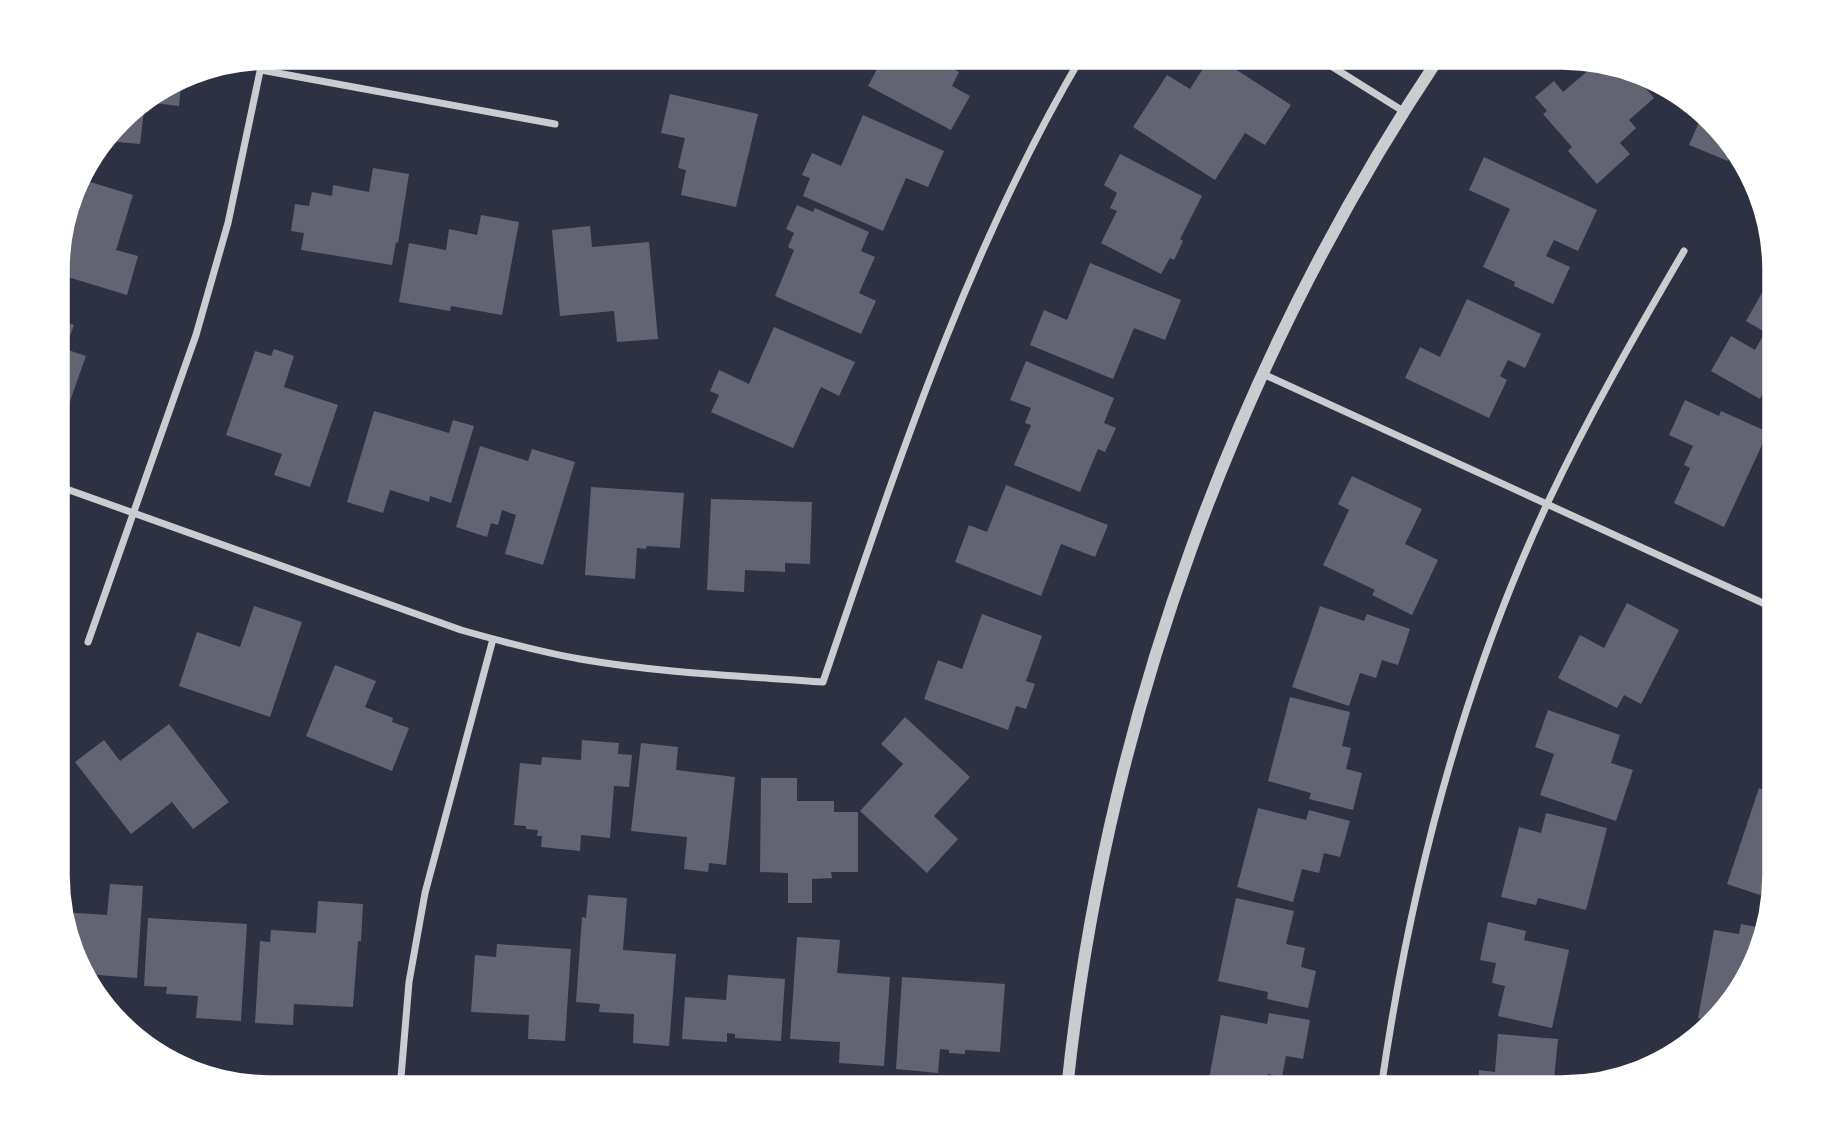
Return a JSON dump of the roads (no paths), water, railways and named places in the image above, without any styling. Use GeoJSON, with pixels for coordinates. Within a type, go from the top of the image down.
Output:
{"type":"FeatureCollection","features":[{"type":"Feature","properties":{"kind":"street"},"geometry":{"type":"LineString","coordinates":[[68,490],[461,630],[493,639],[578,659],[662,670],[823,682],[905,439],[955,313],[1012,188],[1076,68]]}},
{"type":"Feature","properties":{"kind":"street"},"geometry":{"type":"LineString","coordinates":[[1334,68],[1403,111]]}},
{"type":"Feature","properties":{"kind":"street"},"geometry":{"type":"LineString","coordinates":[[1068,1076],[1073,1028],[1093,908],[1118,791],[1149,674],[1200,522],[1262,374],[1304,286],[1403,111],[1432,68]]}},
{"type":"Feature","properties":{"kind":"street"},"geometry":{"type":"LineString","coordinates":[[88,642],[196,335],[228,223],[261,70],[555,124]]}},
{"type":"Feature","properties":{"kind":"street"},"geometry":{"type":"LineString","coordinates":[[1383,1076],[1414,898],[1449,764],[1493,632],[1547,504],[1591,415],[1684,251]]}},
{"type":"Feature","properties":{"kind":"street"},"geometry":{"type":"LineString","coordinates":[[1262,374],[1763,603]]}},
{"type":"Feature","properties":{"kind":"street"},"geometry":{"type":"LineString","coordinates":[[401,1077],[409,982],[425,892],[493,639]]}}]}
